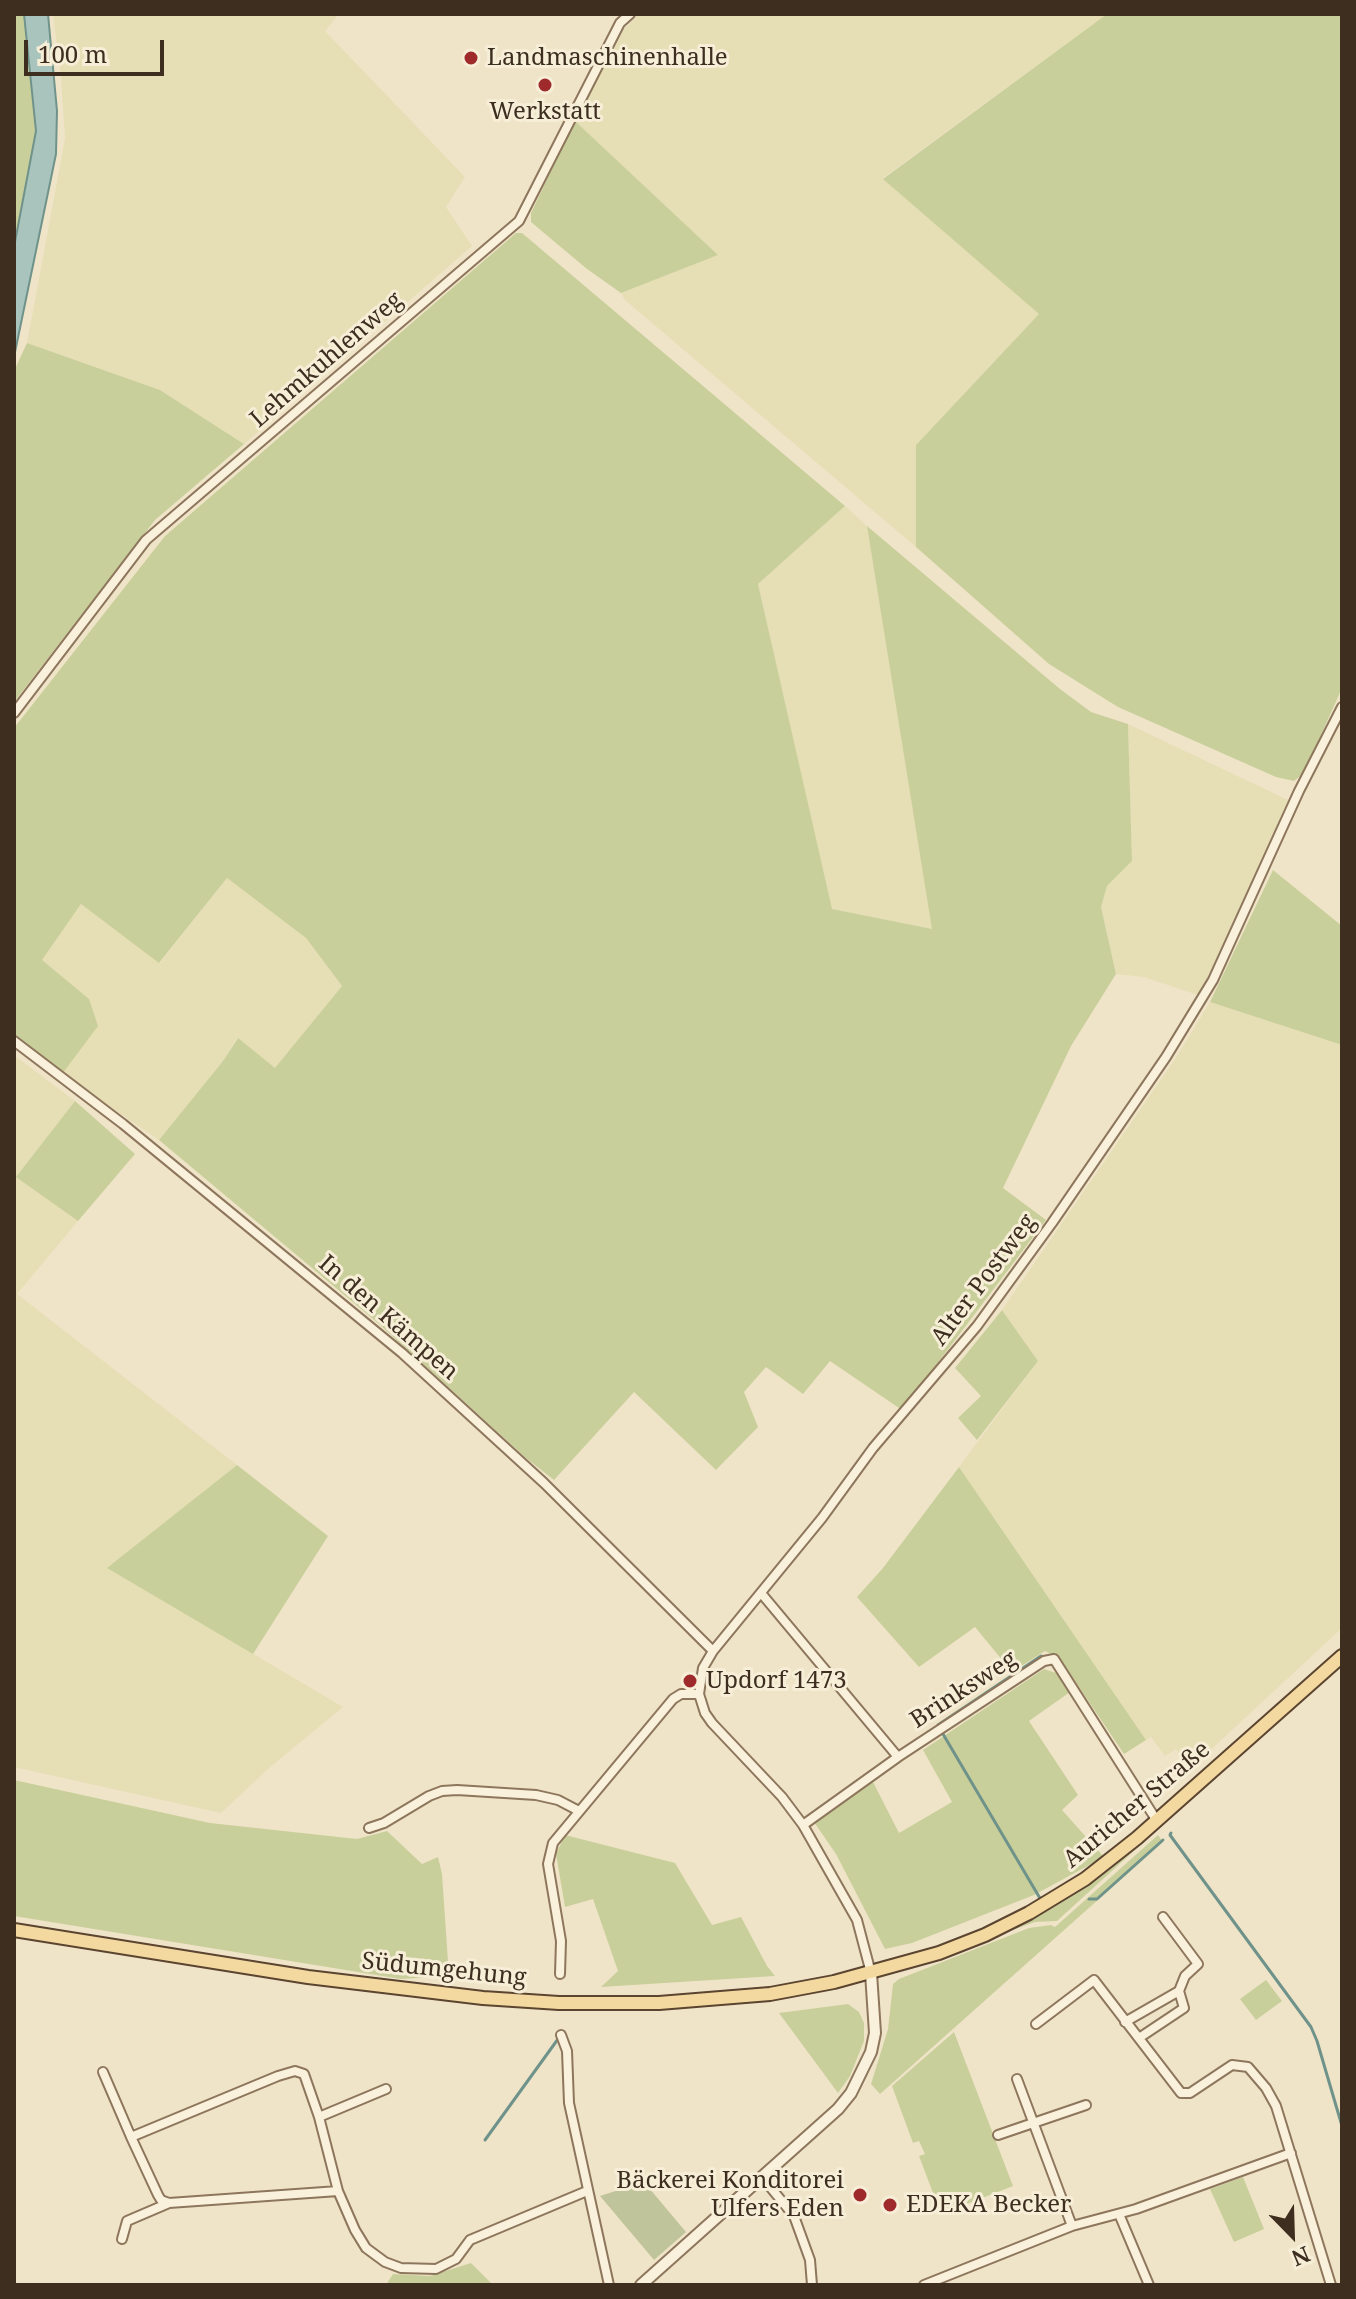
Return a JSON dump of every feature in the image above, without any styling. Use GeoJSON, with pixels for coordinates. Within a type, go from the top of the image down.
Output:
{"type":"FeatureCollection","features":[{"type":"Feature","properties":{"kind":"main road","name":"Auricher Straße"},"geometry":{"type":"LineString","coordinates":[[871,1973],[939,1953],[985,1935],[1085,1879],[1157,1821],[1342,1656]]}},
{"type":"Feature","properties":{"kind":"main road","name":"Südumgehung"},"geometry":{"type":"LineString","coordinates":[[14,1930],[308,1977],[483,1998],[559,2003],[716,2000],[770,1994],[871,1973]]}},
{"type":"Feature","properties":{"kind":"street","name":"Lehmkuhlenweg"},"geometry":{"type":"LineString","coordinates":[[14,713],[146,540],[519,221],[620,23],[630,14]]}},
{"type":"Feature","properties":{"kind":"street","name":"Alter Postweg"},"geometry":{"type":"LineString","coordinates":[[699,1694],[703,1668],[713,1651],[822,1518],[873,1448],[977,1326],[1166,1057],[1213,980],[1299,791],[1342,707]]}},
{"type":"Feature","properties":{"kind":"street","name":"In den Kämpen"},"geometry":{"type":"LineString","coordinates":[[14,1041],[123,1124],[402,1353],[544,1483],[713,1651]]}},
{"type":"Feature","properties":{"kind":"street","name":"Brinksweg"},"geometry":{"type":"LineString","coordinates":[[761,1593],[898,1757]]}},
{"type":"Feature","properties":{"kind":"street","name":"Brinksweg"},"geometry":{"type":"LineString","coordinates":[[803,1825],[898,1757],[1044,1661],[1054,1659],[1157,1821]]}},
{"type":"Feature","properties":{"kind":"street"},"geometry":{"type":"LineString","coordinates":[[560,1974],[561,1941],[550,1883],[548,1853],[553,1843],[673,1699],[681,1694],[699,1694],[712,1723],[782,1797],[803,1825],[857,1920],[871,1973],[875,2033],[862,2075],[838,2109],[641,2285]]}},
{"type":"Feature","properties":{"kind":"street"},"geometry":{"type":"LineString","coordinates":[[369,1828],[442,1791],[497,1790],[536,1795],[558,1800],[579,1811]]}},
{"type":"Feature","properties":{"kind":"street"},"geometry":{"type":"LineString","coordinates":[[1139,2038],[1184,2008],[1179,1991],[1185,1976],[1198,1964],[1163,1917]]}},
{"type":"Feature","properties":{"kind":"street"},"geometry":{"type":"LineString","coordinates":[[1036,2024],[1094,1980],[1181,2093],[1190,2093],[1232,2065],[1248,2067],[1276,2106],[1331,2285]]}},
{"type":"Feature","properties":{"kind":"street"},"geometry":{"type":"LineString","coordinates":[[1125,2022],[1179,1991]]}},
{"type":"Feature","properties":{"kind":"street"},"geometry":{"type":"LineString","coordinates":[[561,2035],[567,2051],[569,2103],[609,2285]]}},
{"type":"Feature","properties":{"kind":"street"},"geometry":{"type":"LineString","coordinates":[[131,2137],[295,2071],[304,2074],[319,2117],[338,2191],[355,2230],[366,2248],[385,2262],[401,2268],[436,2269],[456,2259],[470,2240],[587,2191]]}},
{"type":"Feature","properties":{"kind":"street"},"geometry":{"type":"LineString","coordinates":[[103,2072],[158,2195],[169,2203]]}},
{"type":"Feature","properties":{"kind":"street"},"geometry":{"type":"LineString","coordinates":[[1017,2079],[1072,2226]]}},
{"type":"Feature","properties":{"kind":"street"},"geometry":{"type":"LineString","coordinates":[[319,2117],[386,2089]]}},
{"type":"Feature","properties":{"kind":"street"},"geometry":{"type":"LineString","coordinates":[[998,2135],[1086,2105]]}},
{"type":"Feature","properties":{"kind":"street"},"geometry":{"type":"LineString","coordinates":[[924,2285],[1072,2226],[1119,2214],[1291,2153]]}},
{"type":"Feature","properties":{"kind":"street"},"geometry":{"type":"LineString","coordinates":[[762,2177],[794,2216],[810,2260],[812,2285]]}},
{"type":"Feature","properties":{"kind":"street"},"geometry":{"type":"LineString","coordinates":[[122,2239],[127,2221],[169,2203],[338,2191]]}},
{"type":"Feature","properties":{"kind":"street"},"geometry":{"type":"LineString","coordinates":[[1119,2214],[1149,2285]]}},
{"type":"Feature","properties":{"kind":"shaded area"},"geometry":{"type":"Polygon","coordinates":[[[53,14],[339,14],[325,31],[465,177],[446,207],[472,246],[244,444],[160,390],[27,343],[65,139],[53,14]]]}},
{"type":"Feature","properties":{"kind":"shaded area"},"geometry":{"type":"Polygon","coordinates":[[[639,14],[1107,14],[883,178],[1039,314],[916,445],[916,547],[625,300],[621,293],[718,255],[575,121],[624,29],[639,14]]]}},
{"type":"Feature","properties":{"kind":"shaded area"},"geometry":{"type":"Polygon","coordinates":[[[845,506],[867,526],[933,930],[831,909],[758,584],[845,506]]]}},
{"type":"Feature","properties":{"kind":"shaded area"},"geometry":{"type":"Polygon","coordinates":[[[1128,724],[1288,800],[1198,995],[1144,977],[1116,974],[1101,907],[1107,886],[1132,861],[1128,724]]]}},
{"type":"Feature","properties":{"kind":"shaded area"},"geometry":{"type":"Polygon","coordinates":[[[227,878],[306,938],[342,986],[275,1069],[237,1038],[223,1061],[159,1140],[62,1074],[42,960],[81,904],[160,963],[227,878]]]}},
{"type":"Feature","properties":{"kind":"shaded area"},"geometry":{"type":"Polygon","coordinates":[[[1210,1002],[1342,1045],[1342,1628],[1190,1769],[1176,1749],[1165,1756],[1151,1737],[1146,1740],[959,1467],[1038,1361],[1002,1310],[1175,1059],[1210,1002]]]}},
{"type":"Feature","properties":{"kind":"shaded area"},"geometry":{"type":"Polygon","coordinates":[[[14,1055],[75,1101],[17,1177],[78,1221],[17,1294],[237,1465],[108,1568],[343,1707],[269,1768],[221,1813],[14,1767],[14,1055]]]}},
{"type":"Feature","properties":{"kind":"green space"},"geometry":{"type":"Polygon","coordinates":[[[14,14],[24,14],[36,131],[14,247],[14,14]]]}},
{"type":"Feature","properties":{"kind":"green space"},"geometry":{"type":"Polygon","coordinates":[[[1107,14],[1342,14],[1342,688],[1304,773],[1294,781],[1276,777],[1118,707],[1049,664],[916,547],[916,445],[1039,314],[883,179],[1107,14]]]}},
{"type":"Feature","properties":{"kind":"green space"},"geometry":{"type":"Polygon","coordinates":[[[575,121],[718,255],[621,293],[531,222],[531,213],[575,121]]]}},
{"type":"Feature","properties":{"kind":"green space"},"geometry":{"type":"Polygon","coordinates":[[[516,233],[522,233],[845,506],[758,584],[832,909],[932,929],[867,526],[1060,689],[1091,712],[1128,724],[1132,861],[1107,886],[1101,907],[1116,974],[1071,1046],[1003,1188],[1046,1220],[902,1410],[830,1361],[803,1394],[766,1367],[744,1392],[758,1427],[716,1470],[634,1392],[554,1480],[379,1324],[159,1140],[238,1038],[275,1068],[342,986],[306,938],[227,878],[159,963],[81,904],[42,960],[89,999],[98,1026],[62,1074],[14,1037],[14,728],[165,536],[516,233]]]}},
{"type":"Feature","properties":{"kind":"green space"},"geometry":{"type":"Polygon","coordinates":[[[27,343],[160,390],[244,444],[155,520],[14,702],[14,371],[27,343]]]}},
{"type":"Feature","properties":{"kind":"green space"},"geometry":{"type":"Polygon","coordinates":[[[1273,870],[1342,926],[1342,1045],[1210,1002],[1273,870]]]}},
{"type":"Feature","properties":{"kind":"green space"},"geometry":{"type":"Polygon","coordinates":[[[75,1101],[135,1154],[78,1221],[16,1177],[75,1101]]]}},
{"type":"Feature","properties":{"kind":"green space"},"geometry":{"type":"Polygon","coordinates":[[[1002,1310],[1038,1361],[977,1440],[958,1418],[981,1396],[955,1368],[1002,1310]]]}},
{"type":"Feature","properties":{"kind":"green space"},"geometry":{"type":"Polygon","coordinates":[[[237,1465],[328,1536],[253,1654],[107,1568],[237,1465]]]}},
{"type":"Feature","properties":{"kind":"green space"},"geometry":{"type":"Polygon","coordinates":[[[959,1467],[1146,1740],[1124,1754],[1060,1659],[1045,1651],[1012,1672],[975,1627],[919,1667],[857,1597],[883,1568],[959,1467]]]}},
{"type":"Feature","properties":{"kind":"green space"},"geometry":{"type":"Polygon","coordinates":[[[1044,1669],[1059,1674],[1070,1692],[1029,1721],[1078,1795],[1062,1810],[1104,1857],[1034,1895],[912,1943],[885,1949],[836,1854],[814,1822],[873,1782],[899,1833],[952,1802],[923,1750],[1044,1669]]]}},
{"type":"Feature","properties":{"kind":"green space"},"geometry":{"type":"Polygon","coordinates":[[[14,1780],[210,1823],[357,1839],[387,1831],[422,1864],[438,1857],[442,1874],[449,1976],[401,1979],[14,1916],[14,1780]]]}},
{"type":"Feature","properties":{"kind":"green space"},"geometry":{"type":"Polygon","coordinates":[[[565,1835],[675,1863],[712,1925],[741,1917],[775,1976],[601,1987],[618,1971],[593,1899],[565,1907],[556,1854],[565,1835]]]}},
{"type":"Feature","properties":{"kind":"green space"},"geometry":{"type":"Polygon","coordinates":[[[1158,1835],[1163,1842],[880,2094],[871,2084],[888,2029],[893,1984],[1029,1928],[1055,1927],[1158,1835]]]}},
{"type":"Feature","properties":{"kind":"green space"},"geometry":{"type":"Polygon","coordinates":[[[1148,1838],[1057,1921],[1035,1922],[1007,1932],[1097,1878],[1148,1838]]]}},
{"type":"Feature","properties":{"kind":"green space"},"geometry":{"type":"Polygon","coordinates":[[[1266,1980],[1282,2001],[1256,2020],[1240,1999],[1266,1980]]]}},
{"type":"Feature","properties":{"kind":"green space"},"geometry":{"type":"Polygon","coordinates":[[[848,2004],[859,2012],[864,2023],[864,2041],[850,2076],[838,2093],[779,2013],[848,2004]]]}},
{"type":"Feature","properties":{"kind":"green space"},"geometry":{"type":"Polygon","coordinates":[[[954,2032],[1013,2186],[941,2214],[919,2156],[925,2154],[919,2141],[913,2143],[892,2086],[954,2032]]]}},
{"type":"Feature","properties":{"kind":"green space"},"geometry":{"type":"Polygon","coordinates":[[[1243,2177],[1264,2229],[1234,2242],[1210,2189],[1243,2177]]]}},
{"type":"Feature","properties":{"kind":"green space"},"geometry":{"type":"Polygon","coordinates":[[[644,2182],[686,2232],[654,2260],[600,2196],[644,2182]]]}},
{"type":"Feature","properties":{"kind":"green space"},"geometry":{"type":"Polygon","coordinates":[[[471,2263],[493,2285],[386,2285],[393,2274],[430,2276],[471,2263]]]}},
{"type":"Feature","properties":{"kind":"water"},"geometry":{"type":"Polygon","coordinates":[[[24,14],[48,14],[57,111],[56,154],[14,357],[14,247],[36,131],[24,14]]]}},
{"type":"Feature","properties":{"kind":"waterway"},"geometry":{"type":"LineString","coordinates":[[938,1725],[1041,1656]]}},
{"type":"Feature","properties":{"kind":"waterway"},"geometry":{"type":"LineString","coordinates":[[943,1734],[1041,1900],[1044,1900]]}},
{"type":"Feature","properties":{"kind":"waterway"},"geometry":{"type":"LineString","coordinates":[[1171,1833],[1311,2027],[1342,2126]]}},
{"type":"Feature","properties":{"kind":"waterway"},"geometry":{"type":"LineString","coordinates":[[1089,1899],[1097,1899],[1163,1840]]}},
{"type":"Feature","properties":{"kind":"waterway"},"geometry":{"type":"LineString","coordinates":[[485,2140],[558,2039]]}},
{"type":"Feature","properties":{"kind":"place","name":"Landmaschinenhalle"},"geometry":{"type":"Point","coordinates":[471,58]}},
{"type":"Feature","properties":{"kind":"place","name":"Werkstatt"},"geometry":{"type":"Point","coordinates":[545,85]}},
{"type":"Feature","properties":{"kind":"place","name":"Updorf 1473"},"geometry":{"type":"Point","coordinates":[690,1681]}},
{"type":"Feature","properties":{"kind":"place","name":"Bäckerei Konditorei Ulfers Eden"},"geometry":{"type":"Point","coordinates":[860,2195]}},
{"type":"Feature","properties":{"kind":"place","name":"EDEKA Becker"},"geometry":{"type":"Point","coordinates":[890,2205]}}]}
